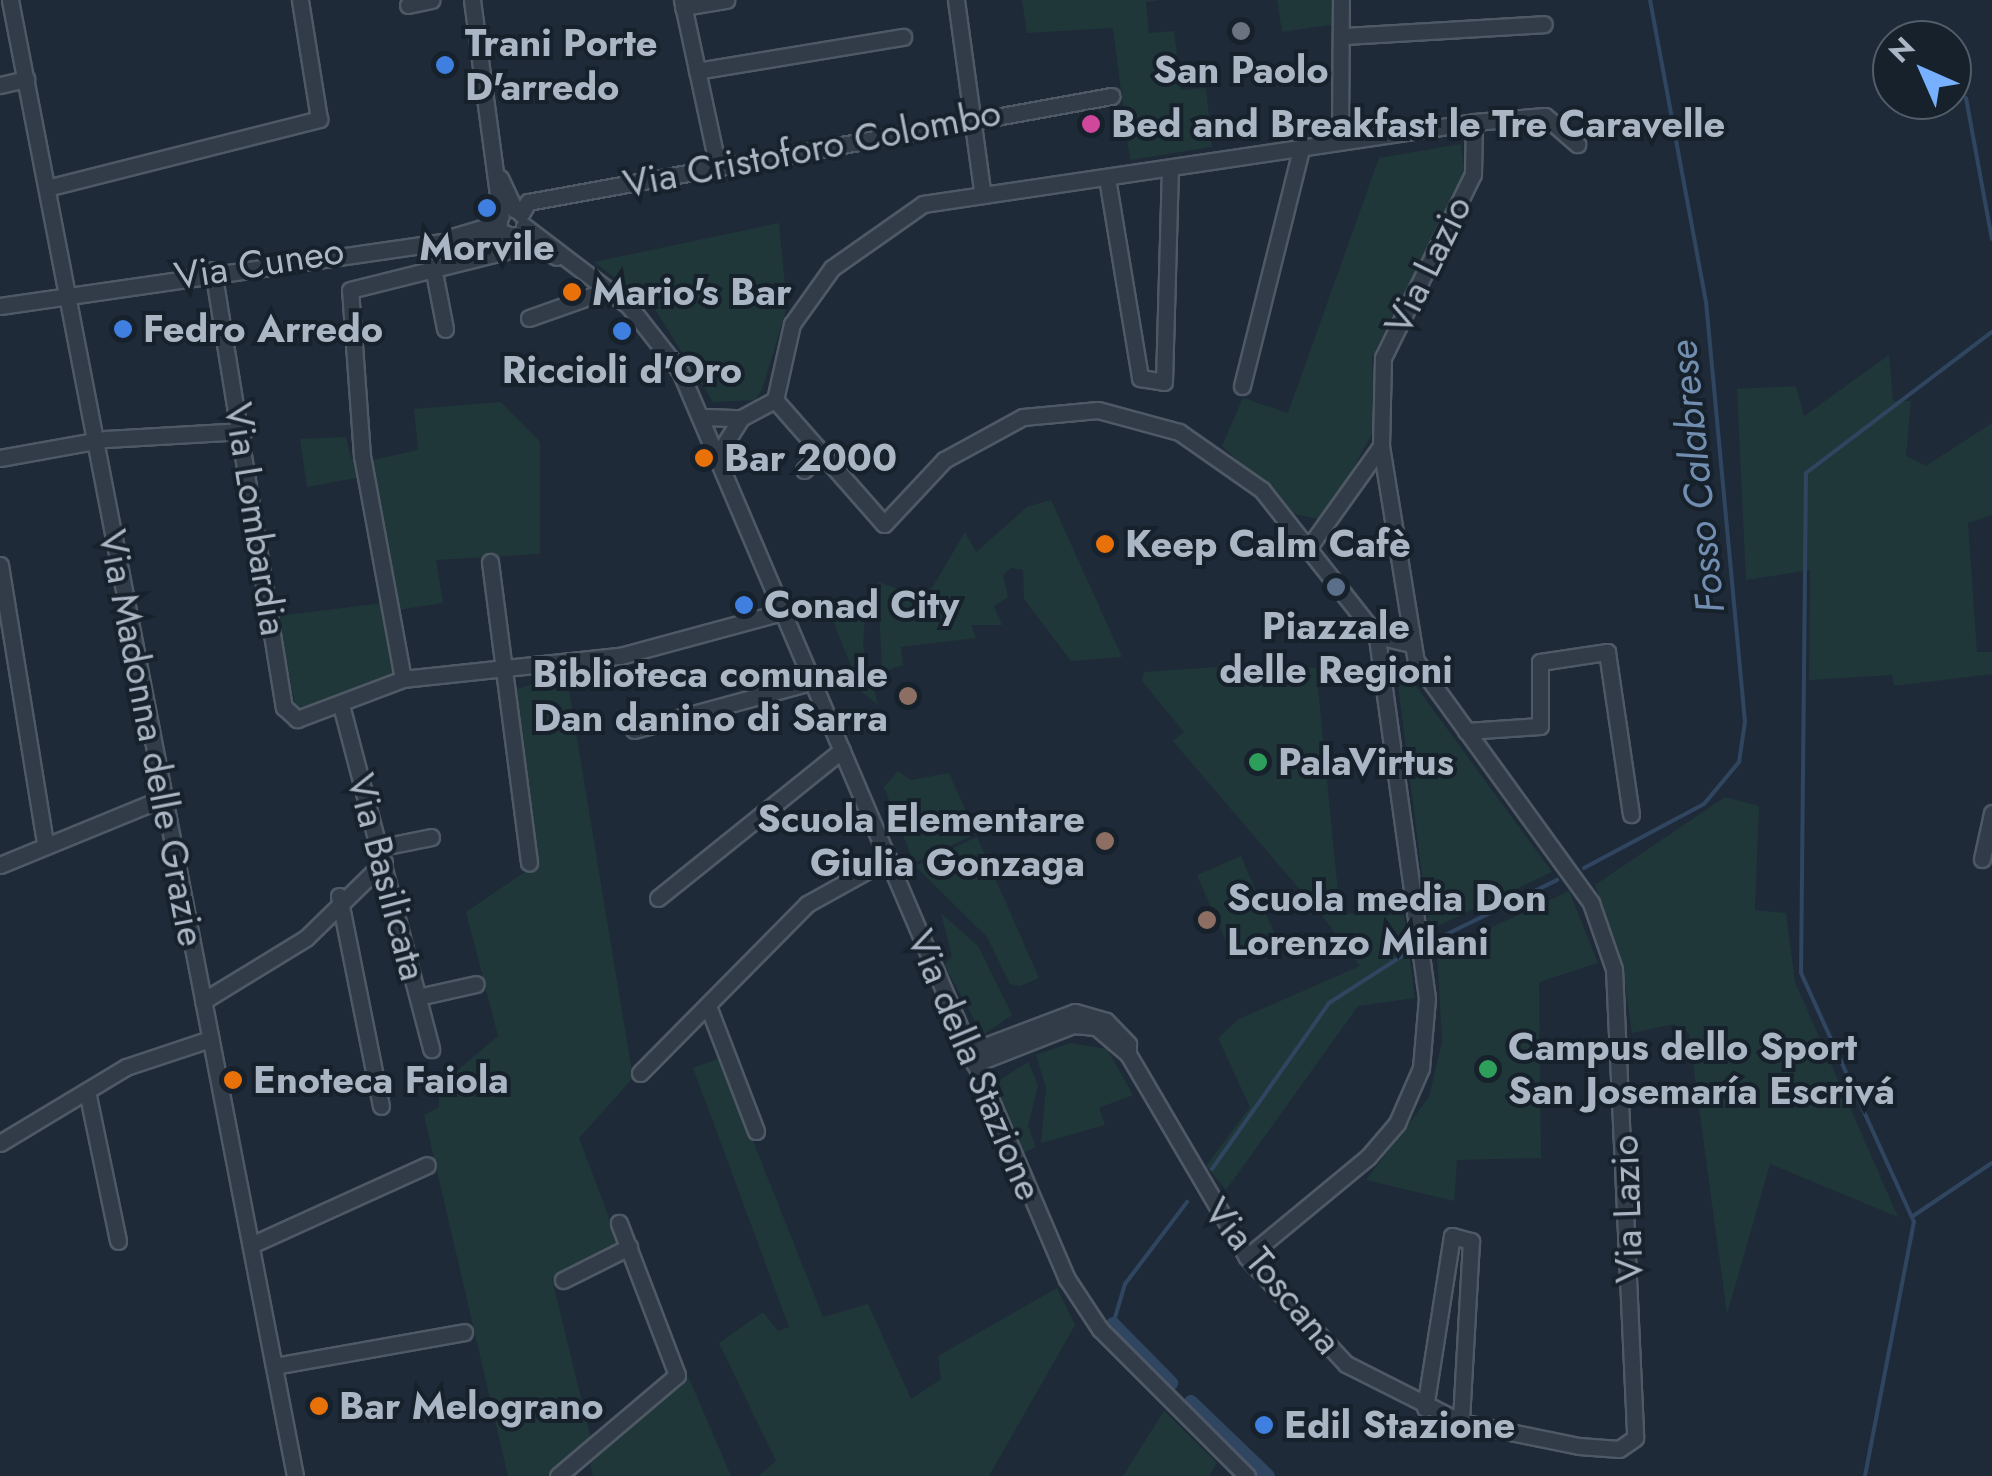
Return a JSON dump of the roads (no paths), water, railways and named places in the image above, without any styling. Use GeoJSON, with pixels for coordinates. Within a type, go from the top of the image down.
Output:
{"type":"FeatureCollection","features":[{"type":"Feature","properties":{"kind":"street","name":"Via Madonna delle Grazie"},"geometry":{"type":"LineString","coordinates":[[10,0],[295,1476]]}},
{"type":"Feature","properties":{"kind":"street"},"geometry":{"type":"LineString","coordinates":[[47,188],[319,120],[300,0]]}},
{"type":"Feature","properties":{"kind":"street"},"geometry":{"type":"LineString","coordinates":[[408,4],[431,0]]}},
{"type":"Feature","properties":{"kind":"street"},"geometry":{"type":"LineString","coordinates":[[472,0],[498,174],[511,224]]}},
{"type":"Feature","properties":{"kind":"street"},"geometry":{"type":"LineString","coordinates":[[718,168],[683,3],[726,0]]}},
{"type":"Feature","properties":{"kind":"street"},"geometry":{"type":"LineString","coordinates":[[956,0],[982,191]]}},
{"type":"Feature","properties":{"kind":"street"},"geometry":{"type":"LineString","coordinates":[[1340,137],[1344,36],[1341,0]]}},
{"type":"Feature","properties":{"kind":"street"},"geometry":{"type":"LineString","coordinates":[[1344,36],[1544,24]]}},
{"type":"Feature","properties":{"kind":"street"},"geometry":{"type":"LineString","coordinates":[[697,71],[904,37]]}},
{"type":"Feature","properties":{"kind":"street"},"geometry":{"type":"LineString","coordinates":[[0,85],[26,79]]}},
{"type":"Feature","properties":{"kind":"street","name":"Via Cristoforo Colombo"},"geometry":{"type":"LineString","coordinates":[[511,224],[528,202],[718,168],[972,115],[1111,96]]}},
{"type":"Feature","properties":{"kind":"street"},"geometry":{"type":"LineString","coordinates":[[719,453],[742,418],[775,400],[792,324],[832,268],[923,204],[982,191],[1107,178],[1301,150],[1340,137],[1474,122],[1545,116],[1577,144]]}},
{"type":"Feature","properties":{"kind":"street","name":"Via Lazio"},"geometry":{"type":"LineString","coordinates":[[1474,122],[1473,174],[1383,358],[1381,446],[1408,645],[1591,903],[1614,970],[1635,1438]]}},
{"type":"Feature","properties":{"kind":"street"},"geometry":{"type":"LineString","coordinates":[[1242,386],[1301,150]]}},
{"type":"Feature","properties":{"kind":"street"},"geometry":{"type":"LineString","coordinates":[[1107,178],[1140,378],[1164,382],[1170,168]]}},
{"type":"Feature","properties":{"kind":"street","name":"Via Cuneo"},"geometry":{"type":"LineString","coordinates":[[0,306],[213,270],[460,239],[511,224],[506,251],[350,290],[362,456],[403,678]]}},
{"type":"Feature","properties":{"kind":"street","name":"Via della Stazione"},"geometry":{"type":"LineString","coordinates":[[511,224],[608,290],[680,370],[704,417],[1050,1243],[1100,1329],[1247,1476]]}},
{"type":"Feature","properties":{"kind":"street"},"geometry":{"type":"LineString","coordinates":[[460,239],[478,259]]}},
{"type":"Feature","properties":{"kind":"street"},"geometry":{"type":"LineString","coordinates":[[432,267],[445,329]]}},
{"type":"Feature","properties":{"kind":"street","name":"Via Lombardia"},"geometry":{"type":"LineString","coordinates":[[213,270],[244,431],[284,707],[298,719],[341,705]]}},
{"type":"Feature","properties":{"kind":"street"},"geometry":{"type":"LineString","coordinates":[[529,318],[608,290]]}},
{"type":"Feature","properties":{"kind":"street"},"geometry":{"type":"LineString","coordinates":[[775,400],[884,524],[981,434],[1023,417],[1098,410],[1209,448],[1288,518],[1377,642],[1427,998],[1421,1068],[1368,1157],[1247,1256]]}},
{"type":"Feature","properties":{"kind":"street"},"geometry":{"type":"LineString","coordinates":[[704,417],[742,418]]}},
{"type":"Feature","properties":{"kind":"street"},"geometry":{"type":"LineString","coordinates":[[0,458],[244,431]]}},
{"type":"Feature","properties":{"kind":"street"},"geometry":{"type":"LineString","coordinates":[[1309,547],[1381,446]]}},
{"type":"Feature","properties":{"kind":"street"},"geometry":{"type":"LineString","coordinates":[[804,470],[820,454]]}},
{"type":"Feature","properties":{"kind":"street"},"geometry":{"type":"LineString","coordinates":[[490,562],[529,862]]}},
{"type":"Feature","properties":{"kind":"street"},"geometry":{"type":"LineString","coordinates":[[0,565],[45,842]]}},
{"type":"Feature","properties":{"kind":"street"},"geometry":{"type":"LineString","coordinates":[[341,705],[403,678],[620,656],[786,611]]}},
{"type":"Feature","properties":{"kind":"street"},"geometry":{"type":"LineString","coordinates":[[1377,642],[1408,645]]}},
{"type":"Feature","properties":{"kind":"street"},"geometry":{"type":"LineString","coordinates":[[1466,731],[1540,726],[1540,662],[1607,652],[1631,814]]}},
{"type":"Feature","properties":{"kind":"street"},"geometry":{"type":"LineString","coordinates":[[634,730],[814,681]]}},
{"type":"Feature","properties":{"kind":"street","name":"Via Basilicata"},"geometry":{"type":"LineString","coordinates":[[341,705],[431,1050]]}},
{"type":"Feature","properties":{"kind":"street"},"geometry":{"type":"LineString","coordinates":[[658,898],[842,750]]}},
{"type":"Feature","properties":{"kind":"street"},"geometry":{"type":"LineString","coordinates":[[0,865],[45,842],[163,798]]}},
{"type":"Feature","properties":{"kind":"street"},"geometry":{"type":"LineString","coordinates":[[1982,860],[1992,813]]}},
{"type":"Feature","properties":{"kind":"street"},"geometry":{"type":"LineString","coordinates":[[202,1001],[306,938],[339,896],[383,855],[431,837]]}},
{"type":"Feature","properties":{"kind":"street"},"geometry":{"type":"LineString","coordinates":[[640,1073],[806,904],[888,858]]}},
{"type":"Feature","properties":{"kind":"street"},"geometry":{"type":"LineString","coordinates":[[339,896],[381,1106]]}},
{"type":"Feature","properties":{"kind":"street"},"geometry":{"type":"LineString","coordinates":[[418,996],[476,984]]}},
{"type":"Feature","properties":{"kind":"street"},"geometry":{"type":"LineString","coordinates":[[708,1006],[756,1132]]}},
{"type":"Feature","properties":{"kind":"street","name":"Via Toscana"},"geometry":{"type":"LineString","coordinates":[[972,1058],[1075,1012],[1106,1021],[1247,1256],[1346,1364],[1424,1408],[1461,1422],[1579,1446],[1619,1449],[1635,1438]]}},
{"type":"Feature","properties":{"kind":"street"},"geometry":{"type":"LineString","coordinates":[[0,1143],[87,1090],[210,1039]]}},
{"type":"Feature","properties":{"kind":"street"},"geometry":{"type":"LineString","coordinates":[[87,1090],[118,1241]]}},
{"type":"Feature","properties":{"kind":"street"},"geometry":{"type":"LineString","coordinates":[[251,1245],[427,1165]]}},
{"type":"Feature","properties":{"kind":"street"},"geometry":{"type":"LineString","coordinates":[[558,1476],[677,1376],[620,1223]]}},
{"type":"Feature","properties":{"kind":"street"},"geometry":{"type":"LineString","coordinates":[[1424,1408],[1452,1236],[1471,1240],[1461,1422]]}},
{"type":"Feature","properties":{"kind":"street"},"geometry":{"type":"LineString","coordinates":[[564,1280],[628,1247]]}},
{"type":"Feature","properties":{"kind":"street"},"geometry":{"type":"LineString","coordinates":[[274,1366],[464,1332]]}},
{"type":"Feature","properties":{"kind":"street"},"geometry":{"type":"LineString","coordinates":[[578,1459],[584,1476]]}},
{"type":"Feature","properties":{"kind":"waterway","name":"Fosso Calabrese"},"geometry":{"type":"LineString","coordinates":[[1584,868],[1704,804],[1739,762],[1745,722],[1706,302],[1650,0]]}},
{"type":"Feature","properties":{"kind":"waterway"},"geometry":{"type":"LineString","coordinates":[[1970,120],[1992,239]]}},
{"type":"Feature","properties":{"kind":"waterway"},"geometry":{"type":"LineString","coordinates":[[1865,1476],[1914,1222],[1801,973],[1806,473],[1992,332]]}},
{"type":"Feature","properties":{"kind":"waterway","name":"Fosso Calabrese"},"geometry":{"type":"LineString","coordinates":[[1437,939],[1557,880]]}},
{"type":"Feature","properties":{"kind":"waterway","name":"Fosso Calabrese"},"geometry":{"type":"LineString","coordinates":[[1212,1169],[1329,1003],[1408,952]]}},
{"type":"Feature","properties":{"kind":"waterway"},"geometry":{"type":"LineString","coordinates":[[1913,1216],[1992,1163]]}},
{"type":"Feature","properties":{"kind":"waterway","name":"Fosso Calabrese"},"geometry":{"type":"LineString","coordinates":[[1113,1324],[1125,1284],[1187,1202]]}},
{"type":"Feature","properties":{"kind":"waterway"},"geometry":{"type":"LineString","coordinates":[[1113,1324],[1171,1383]]}},
{"type":"Feature","properties":{"kind":"waterway"},"geometry":{"type":"LineString","coordinates":[[1191,1402],[1268,1476]]}},
{"type":"Feature","properties":{"kind":"place","name":"San Paolo"},"geometry":{"type":"Point","coordinates":[1241,31]}},
{"type":"Feature","properties":{"kind":"place","name":"Trani Porte D'arredo"},"geometry":{"type":"Point","coordinates":[445,65]}},
{"type":"Feature","properties":{"kind":"place","name":"Bed and Breakfast le Tre Caravelle"},"geometry":{"type":"Point","coordinates":[1091,124]}},
{"type":"Feature","properties":{"kind":"place","name":"Morvile"},"geometry":{"type":"Point","coordinates":[487,208]}},
{"type":"Feature","properties":{"kind":"place","name":"Mario's Bar"},"geometry":{"type":"Point","coordinates":[572,292]}},
{"type":"Feature","properties":{"kind":"place","name":"Fedro Arredo"},"geometry":{"type":"Point","coordinates":[123,329]}},
{"type":"Feature","properties":{"kind":"place","name":"Riccioli d'Oro"},"geometry":{"type":"Point","coordinates":[622,331]}},
{"type":"Feature","properties":{"kind":"place","name":"Bar 2000"},"geometry":{"type":"Point","coordinates":[704,458]}},
{"type":"Feature","properties":{"kind":"place","name":"Keep Calm Cafè"},"geometry":{"type":"Point","coordinates":[1105,544]}},
{"type":"Feature","properties":{"kind":"place","name":"Piazzale delle Regioni"},"geometry":{"type":"Point","coordinates":[1336,587]}},
{"type":"Feature","properties":{"kind":"place","name":"Conad City"},"geometry":{"type":"Point","coordinates":[744,605]}},
{"type":"Feature","properties":{"kind":"place","name":"Biblioteca comunale Dan danino di Sarra"},"geometry":{"type":"Point","coordinates":[908,696]}},
{"type":"Feature","properties":{"kind":"place","name":"PalaVirtus"},"geometry":{"type":"Point","coordinates":[1258,762]}},
{"type":"Feature","properties":{"kind":"place","name":"Scuola Elementare Giulia Gonzaga"},"geometry":{"type":"Point","coordinates":[1105,841]}},
{"type":"Feature","properties":{"kind":"place","name":"Scuola media Don Lorenzo Milani"},"geometry":{"type":"Point","coordinates":[1207,920]}},
{"type":"Feature","properties":{"kind":"place","name":"Campus dello Sport San Josemaría Escrivá"},"geometry":{"type":"Point","coordinates":[1488,1069]}},
{"type":"Feature","properties":{"kind":"place","name":"Enoteca Faiola"},"geometry":{"type":"Point","coordinates":[233,1080]}},
{"type":"Feature","properties":{"kind":"place","name":"Bar Melograno"},"geometry":{"type":"Point","coordinates":[319,1406]}},
{"type":"Feature","properties":{"kind":"place","name":"Edil Stazione"},"geometry":{"type":"Point","coordinates":[1264,1425]}}]}
